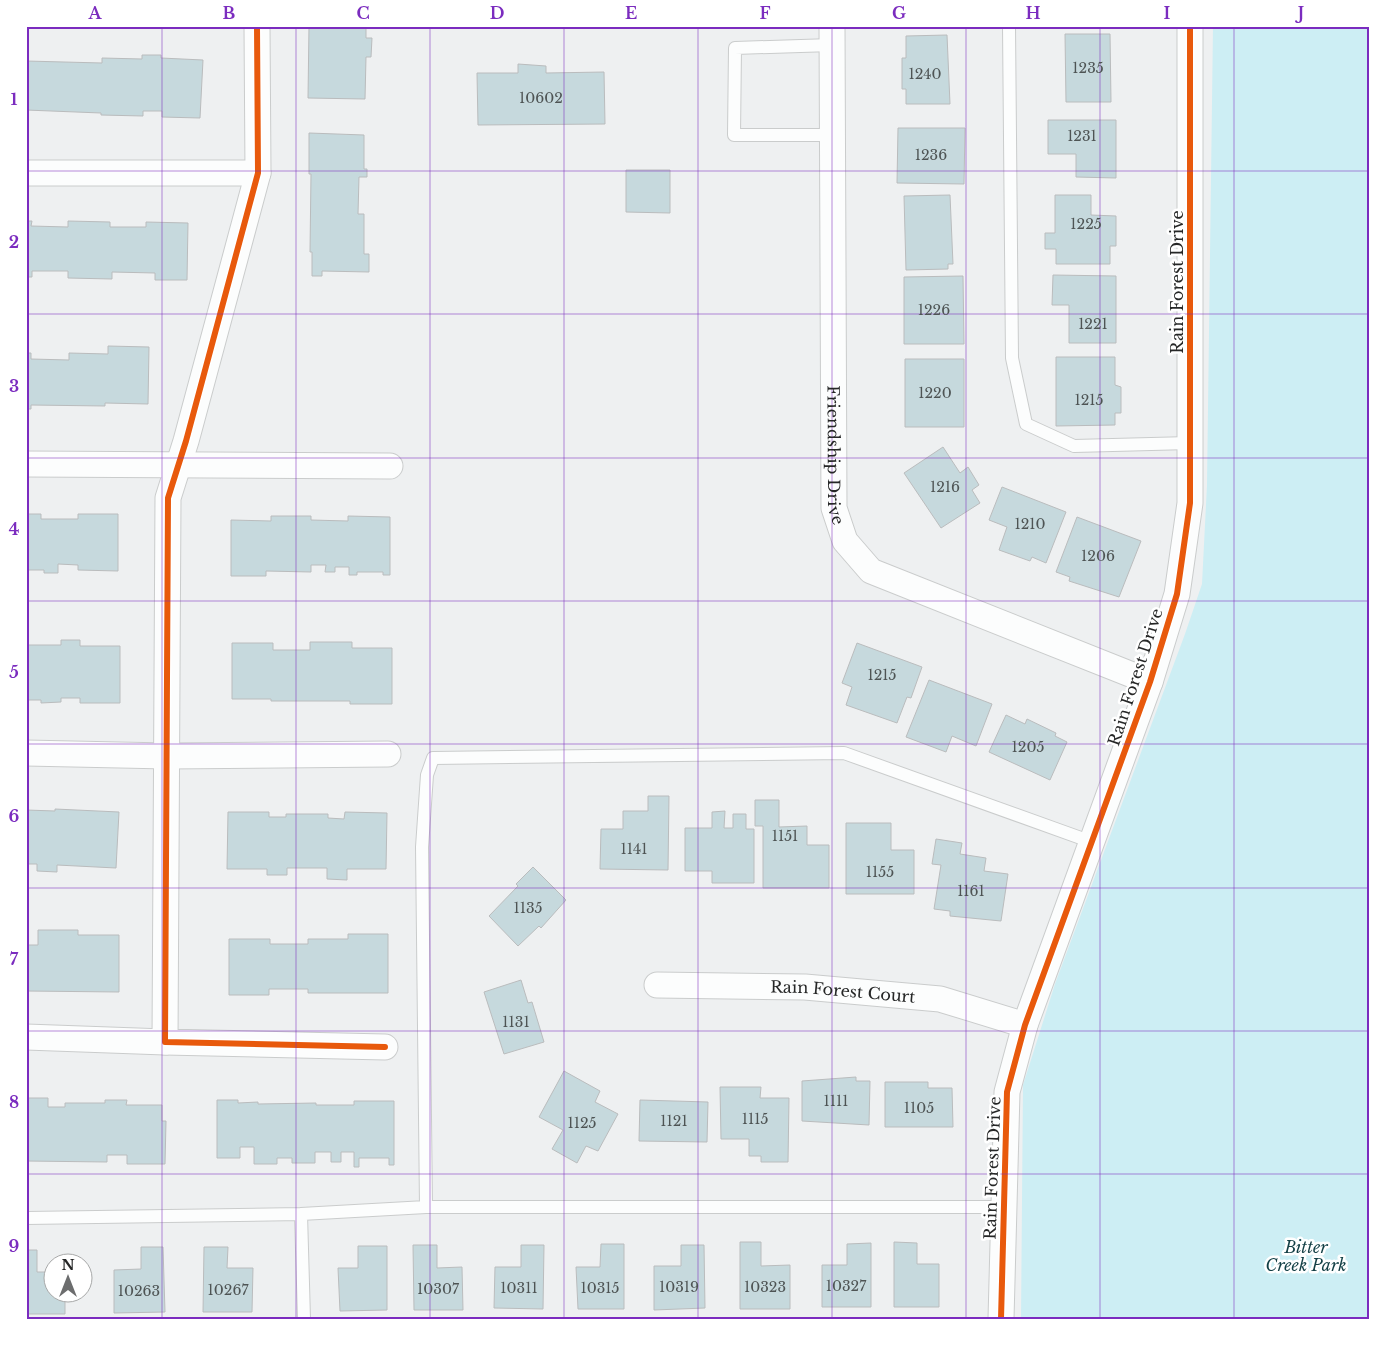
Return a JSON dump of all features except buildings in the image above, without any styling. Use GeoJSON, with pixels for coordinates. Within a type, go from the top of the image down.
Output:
{"type":"FeatureCollection","features":[{"type":"Feature","properties":{"kind":"street"},"geometry":{"type":"LineString","coordinates":[[166,1042],[168,498],[258,174],[257,26]]}},
{"type":"Feature","properties":{"kind":"street","name":"Rain Forest Drive"},"geometry":{"type":"LineString","coordinates":[[1002,1319],[1007,1092],[1025,1025],[1150,682],[1177,594],[1190,503],[1190,26]]}},
{"type":"Feature","properties":{"kind":"street","name":"Friendship Drive"},"geometry":{"type":"LineString","coordinates":[[832,36],[834,508],[846,541],[871,571],[1150,682]]}},
{"type":"Feature","properties":{"kind":"street"},"geometry":{"type":"LineString","coordinates":[[26,174],[258,174]]}},
{"type":"Feature","properties":{"kind":"street"},"geometry":{"type":"LineString","coordinates":[[26,464],[390,466]]}},
{"type":"Feature","properties":{"kind":"street"},"geometry":{"type":"LineString","coordinates":[[26,754],[167,756],[388,754]]}},
{"type":"Feature","properties":{"kind":"street","name":"Rain Forest Court"},"geometry":{"type":"LineString","coordinates":[[657,985],[805,987],[940,999],[1025,1025]]}},
{"type":"Feature","properties":{"kind":"street"},"geometry":{"type":"LineString","coordinates":[[26,1037],[385,1047]]}},
{"type":"Feature","properties":{"kind":"lane"},"geometry":{"type":"LineString","coordinates":[[1009,26],[1012,358],[1026,424],[1074,446],[1190,443]]}},
{"type":"Feature","properties":{"kind":"lane"},"geometry":{"type":"LineString","coordinates":[[832,36],[735,48],[734,136],[832,135]]}},
{"type":"Feature","properties":{"kind":"lane"},"geometry":{"type":"LineString","coordinates":[[426,1207],[422,847],[427,775],[433,758],[844,753],[1092,842]]}},
{"type":"Feature","properties":{"kind":"lane"},"geometry":{"type":"LineString","coordinates":[[26,1218],[301,1214],[426,1207],[1004,1208]]}},
{"type":"Feature","properties":{"kind":"lane"},"geometry":{"type":"LineString","coordinates":[[301,1214],[304,1319]]}},
{"type":"Feature","properties":{"kind":"green space","name":"Bitter Creek Park"},"geometry":{"type":"Polygon","coordinates":[[[1213,26],[1370,26],[1370,1303],[1367,1319],[1021,1319],[1023,1085],[1055,984],[1202,584],[1207,485],[1213,26]]]}},
{"type":"Feature","properties":{"kind":"cycle path"},"geometry":{"type":"LineString","coordinates":[[257,26],[258,173],[186,441],[168,498],[165,1042],[385,1047]]}},
{"type":"Feature","properties":{"kind":"cycle path"},"geometry":{"type":"LineString","coordinates":[[1001,1319],[1007,1092],[1025,1025],[1150,682],[1177,594],[1190,503],[1190,26]]}}]}
